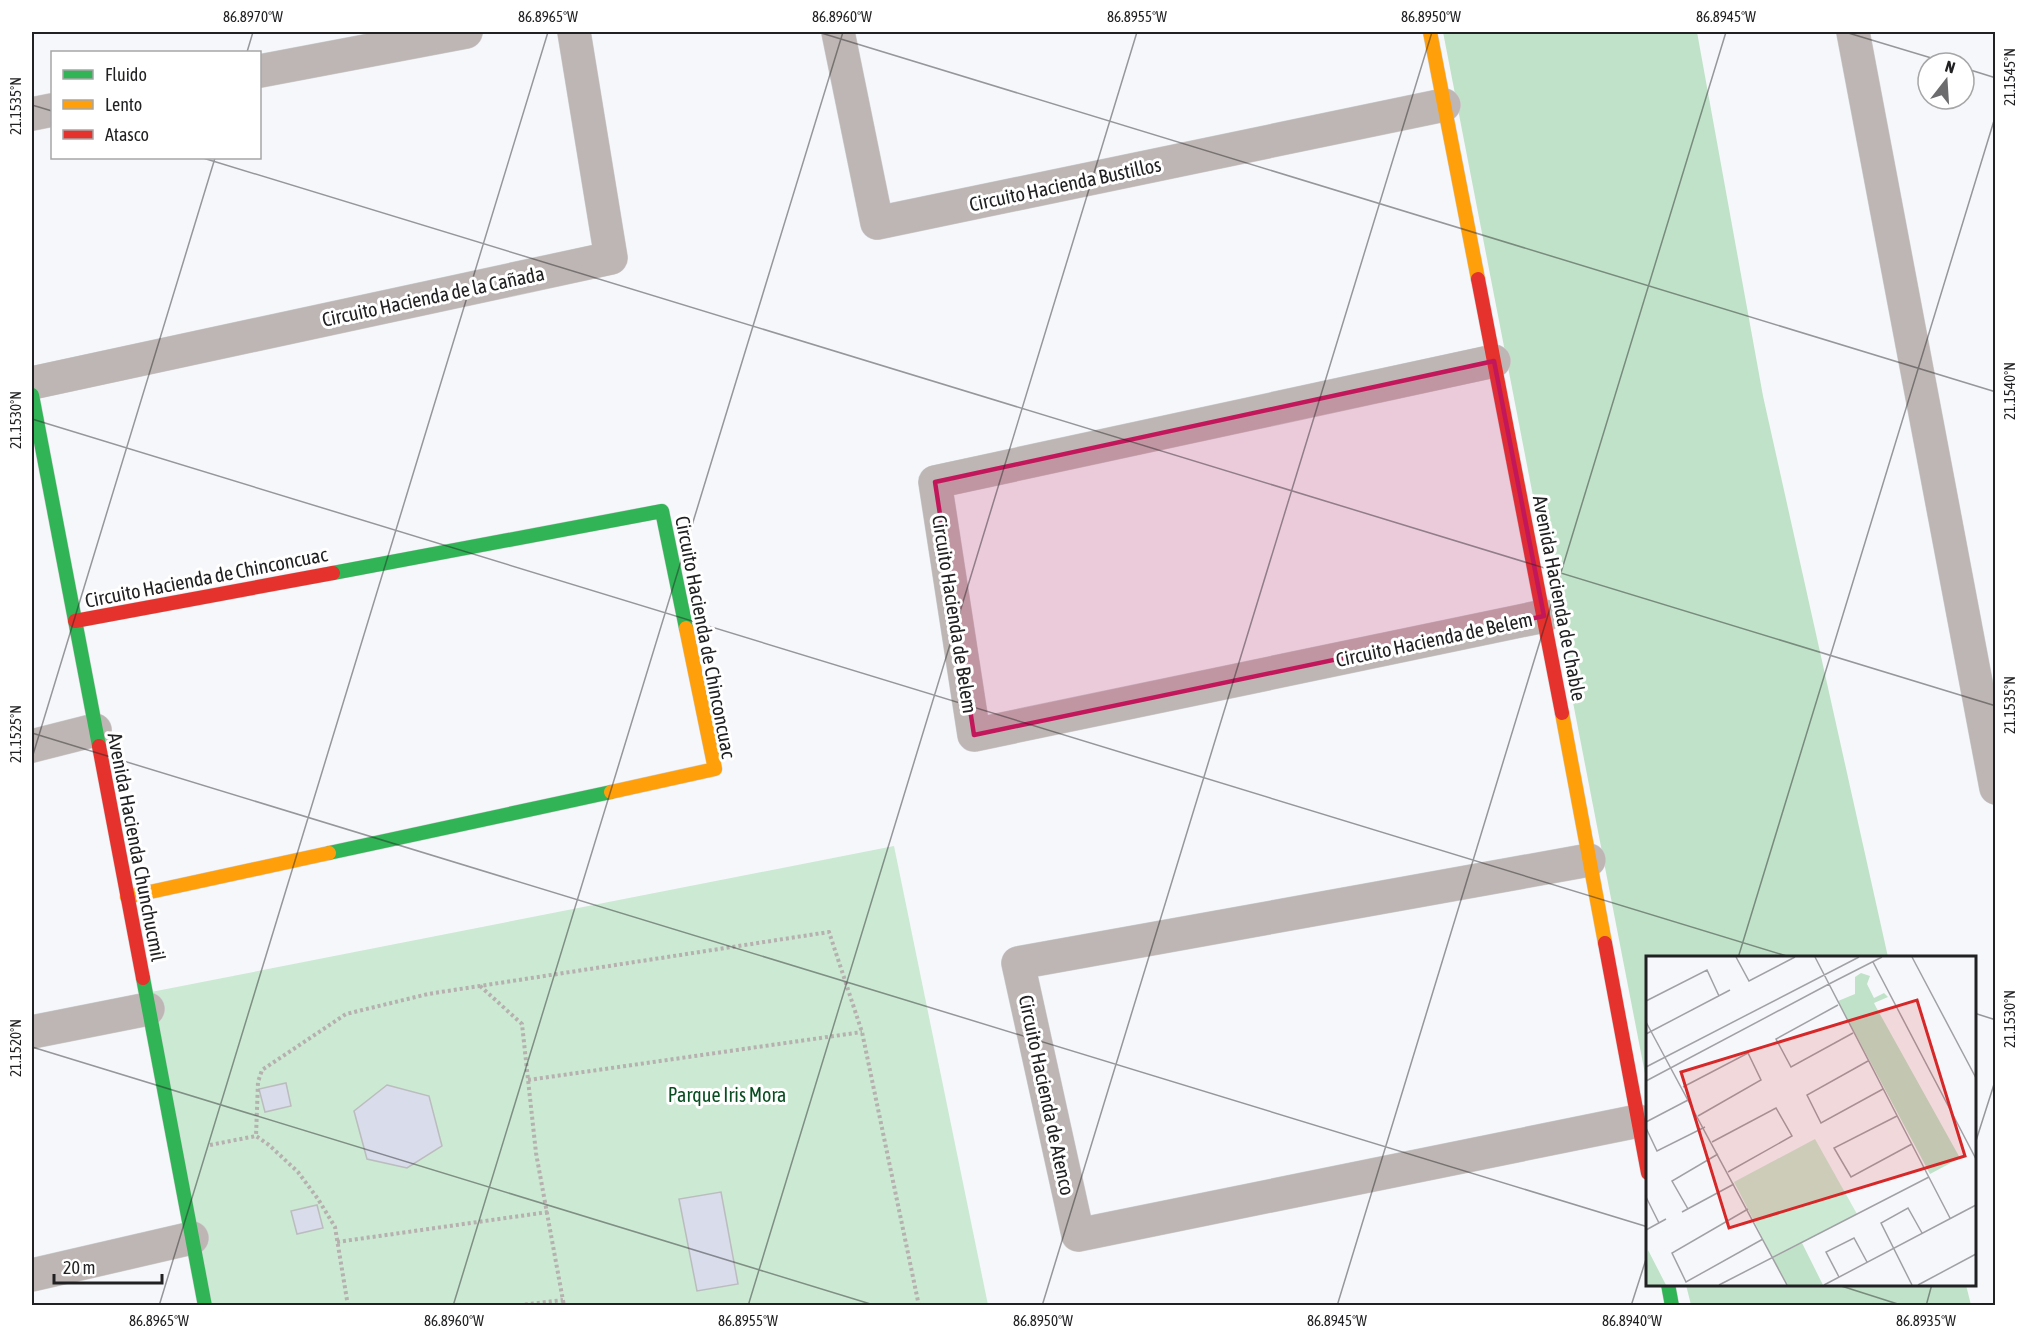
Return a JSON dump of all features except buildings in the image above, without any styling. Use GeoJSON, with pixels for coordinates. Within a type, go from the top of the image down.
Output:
{"type":"FeatureCollection","features":[{"type":"Feature","properties":{"kind":"street"},"geometry":{"type":"LineString","coordinates":[[261,71],[465,32]]}},
{"type":"Feature","properties":{"kind":"street","name":"Circuito Hacienda de la Cañada"},"geometry":{"type":"LineString","coordinates":[[32,383],[611,258],[574,32]]}},
{"type":"Feature","properties":{"kind":"street","name":"Circuito Hacienda Bustillos"},"geometry":{"type":"LineString","coordinates":[[838,32],[877,223],[1443,105]]}},
{"type":"Feature","properties":{"kind":"street","name":"Avenida Hacienda de Chable"},"geometry":{"type":"LineString","coordinates":[[1430,32],[1544,616],[1646,1167]]}},
{"type":"Feature","properties":{"kind":"street"},"geometry":{"type":"LineString","coordinates":[[1853,32],[1995,788]]}},
{"type":"Feature","properties":{"kind":"street"},"geometry":{"type":"LineString","coordinates":[[32,114],[51,110]]}},
{"type":"Feature","properties":{"kind":"street","name":"Circuito Hacienda de Belem"},"geometry":{"type":"LineString","coordinates":[[1494,361],[935,482],[974,735],[1544,616]]}},
{"type":"Feature","properties":{"kind":"street","name":"Avenida Hacienda Chunchucmil"},"geometry":{"type":"LineString","coordinates":[[32,395],[41,493],[75,621],[205,1305]]}},
{"type":"Feature","properties":{"kind":"street","name":"Circuito Hacienda de Chinconcuac"},"geometry":{"type":"LineString","coordinates":[[75,621],[662,511],[715,769],[127,897]]}},
{"type":"Feature","properties":{"kind":"street"},"geometry":{"type":"LineString","coordinates":[[32,746],[95,730]]}},
{"type":"Feature","properties":{"kind":"street","name":"Circuito Hacienda de Atenco"},"geometry":{"type":"LineString","coordinates":[[1589,860],[1018,963],[1078,1235],[1638,1120]]}},
{"type":"Feature","properties":{"kind":"street"},"geometry":{"type":"LineString","coordinates":[[32,1032],[148,1009]]}},
{"type":"Feature","properties":{"kind":"street"},"geometry":{"type":"LineString","coordinates":[[32,1275],[192,1238]]}},
{"type":"Feature","properties":{"kind":"street"},"geometry":{"type":"LineString","coordinates":[[1668,1286],[1672,1305]]}},
{"type":"Feature","properties":{"kind":"path"},"geometry":{"type":"LineString","coordinates":[[256,1137],[258,1082],[262,1070],[346,1014],[428,994],[829,932],[862,1032],[919,1305]]}},
{"type":"Feature","properties":{"kind":"path"},"geometry":{"type":"LineString","coordinates":[[480,986],[522,1024],[536,1154],[564,1303],[513,1305]]}},
{"type":"Feature","properties":{"kind":"path"},"geometry":{"type":"LineString","coordinates":[[528,1080],[862,1032]]}},
{"type":"Feature","properties":{"kind":"path"},"geometry":{"type":"LineString","coordinates":[[175,1151],[256,1137],[269,1145],[298,1172],[318,1199],[334,1227],[348,1305]]}},
{"type":"Feature","properties":{"kind":"path"},"geometry":{"type":"LineString","coordinates":[[337,1242],[548,1212]]}},
{"type":"Feature","properties":{"kind":"highlighted area"},"geometry":{"type":"Polygon","coordinates":[[[1494,361],[1544,616],[974,735],[935,482],[1494,361]]]}},
{"type":"Feature","properties":{"kind":"green space"},"geometry":{"type":"Polygon","coordinates":[[[1443,32],[1697,32],[1763,396],[1888,956],[1646,956],[1646,1079],[1443,32]]]}},
{"type":"Feature","properties":{"kind":"green space","name":"Parque Iris Mora"},"geometry":{"type":"Polygon","coordinates":[[[894,846],[988,1305],[205,1305],[146,993],[894,846]]]}},
{"type":"Feature","properties":{"kind":"green space"},"geometry":{"type":"Polygon","coordinates":[[[1686,1286],[1966,1286],[1971,1305],[1691,1305],[1686,1286]]]}},
{"type":"Feature","properties":{"kind":"traffic: fast"},"geometry":{"type":"LineString","coordinates":[[32,395],[99,746]]}},
{"type":"Feature","properties":{"kind":"traffic: fast"},"geometry":{"type":"LineString","coordinates":[[333,573],[662,511],[686,628]]}},
{"type":"Feature","properties":{"kind":"traffic: fast"},"geometry":{"type":"LineString","coordinates":[[329,853],[611,792]]}},
{"type":"Feature","properties":{"kind":"traffic: fast"},"geometry":{"type":"LineString","coordinates":[[143,978],[205,1306]]}},
{"type":"Feature","properties":{"kind":"traffic: fast"},"geometry":{"type":"LineString","coordinates":[[1668,1286],[1672,1306]]}},
{"type":"Feature","properties":{"kind":"traffic: slow"},"geometry":{"type":"LineString","coordinates":[[1430,32],[1478,279]]}},
{"type":"Feature","properties":{"kind":"traffic: slow"},"geometry":{"type":"LineString","coordinates":[[611,792],[715,769],[686,628]]}},
{"type":"Feature","properties":{"kind":"traffic: slow"},"geometry":{"type":"LineString","coordinates":[[1562,713],[1605,943]]}},
{"type":"Feature","properties":{"kind":"traffic: slow"},"geometry":{"type":"LineString","coordinates":[[127,897],[329,853]]}},
{"type":"Feature","properties":{"kind":"traffic: jam"},"geometry":{"type":"LineString","coordinates":[[1478,279],[1562,713]]}},
{"type":"Feature","properties":{"kind":"traffic: jam"},"geometry":{"type":"LineString","coordinates":[[75,621],[333,573]]}},
{"type":"Feature","properties":{"kind":"traffic: jam"},"geometry":{"type":"LineString","coordinates":[[99,746],[143,978]]}},
{"type":"Feature","properties":{"kind":"traffic: jam"},"geometry":{"type":"LineString","coordinates":[[1605,943],[1646,1162]]}}]}
